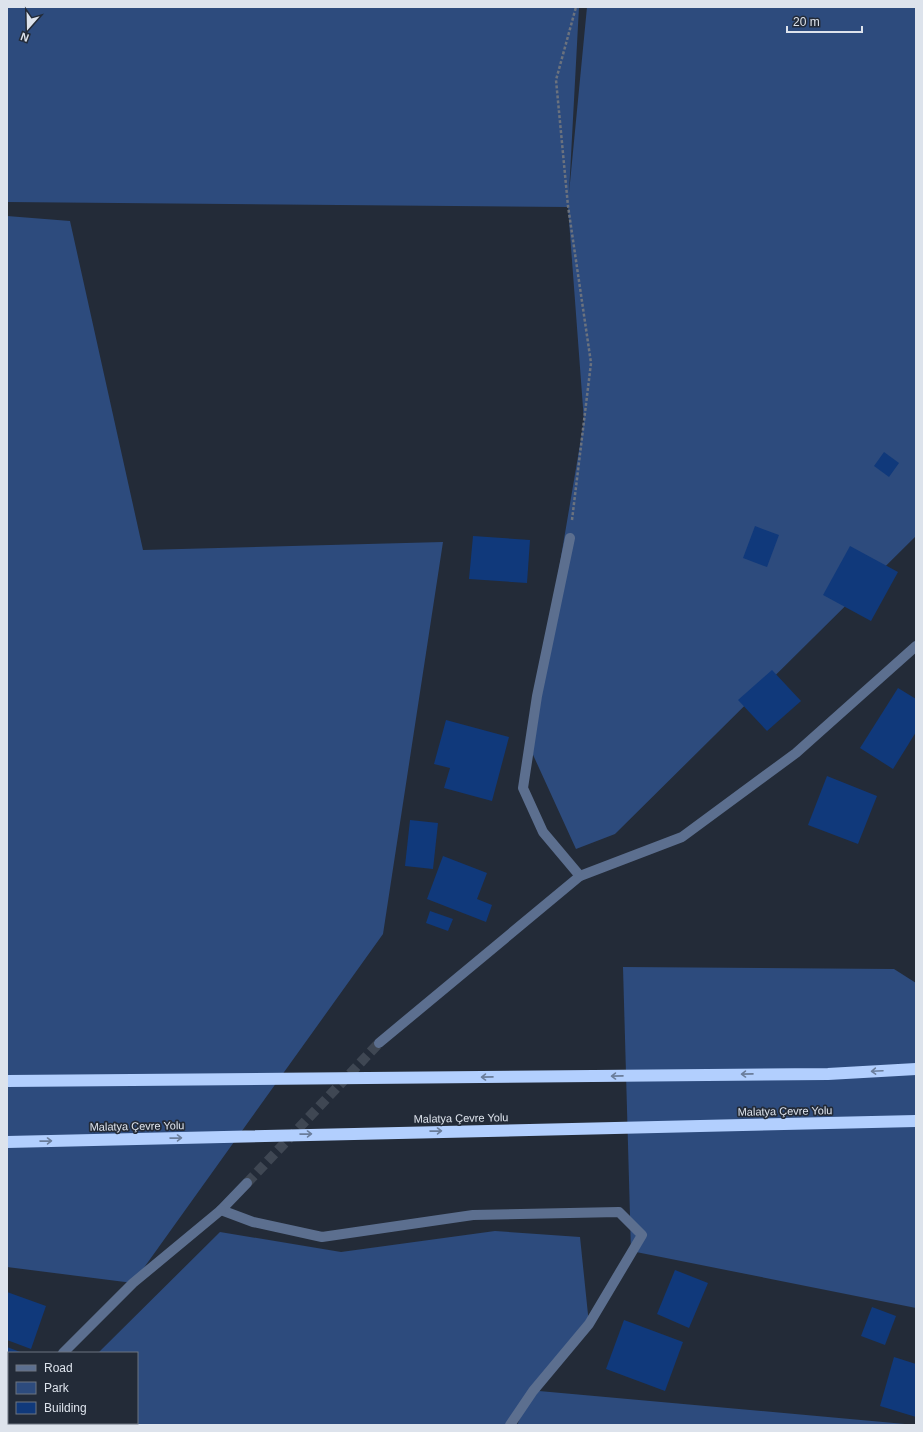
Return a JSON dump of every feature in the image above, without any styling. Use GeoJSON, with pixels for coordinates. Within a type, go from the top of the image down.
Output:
{"type":"FeatureCollection","features":[{"type":"Feature","properties":{"kind":"highway"},"geometry":{"type":"LineString","coordinates":[[7,1081],[828,1074],[916,1069]]}},
{"type":"Feature","properties":{"kind":"highway","name":"Malatya Çevre Yolu"},"geometry":{"type":"LineString","coordinates":[[7,1142],[916,1121]]}},
{"type":"Feature","properties":{"kind":"street"},"geometry":{"type":"LineString","coordinates":[[570,538],[537,696],[523,788],[543,832],[580,876]]}},
{"type":"Feature","properties":{"kind":"street"},"geometry":{"type":"LineString","coordinates":[[379,1043],[580,876],[682,838],[796,753],[916,646]]}},
{"type":"Feature","properties":{"kind":"street"},"geometry":{"type":"LineString","coordinates":[[64,1352],[133,1283],[221,1210],[247,1182]]}},
{"type":"Feature","properties":{"kind":"street"},"geometry":{"type":"LineString","coordinates":[[221,1210],[253,1222],[322,1237],[473,1215],[619,1212],[642,1235],[589,1324],[533,1391],[510,1425]]}},
{"type":"Feature","properties":{"kind":"path"},"geometry":{"type":"LineString","coordinates":[[570,538],[592,363],[568,206],[556,80],[576,7]]}},
{"type":"Feature","properties":{"kind":"green space"},"geometry":{"type":"Polygon","coordinates":[[[7,7],[579,7],[569,193],[587,7],[916,7],[916,536],[615,834],[576,849],[529,746],[584,421],[568,207],[7,202],[7,7]]]}},
{"type":"Feature","properties":{"kind":"green space"},"geometry":{"type":"Polygon","coordinates":[[[7,216],[70,221],[143,550],[443,542],[383,934],[133,1283],[7,1267],[7,216]]]}},
{"type":"Feature","properties":{"kind":"green space"},"geometry":{"type":"Polygon","coordinates":[[[623,967],[894,969],[916,983],[916,1308],[631,1251],[623,967]]]}},
{"type":"Feature","properties":{"kind":"green space"},"geometry":{"type":"Polygon","coordinates":[[[495,1231],[580,1237],[589,1324],[539,1391],[916,1425],[517,1425],[522,1414],[513,1425],[25,1425],[138,1424],[138,1352],[99,1352],[220,1232],[341,1252],[495,1231]]]}},
{"type":"Feature","properties":{"kind":"building"},"geometry":{"type":"Polygon","coordinates":[[[884,452],[899,463],[889,477],[874,466],[884,452]]]}},
{"type":"Feature","properties":{"kind":"building"},"geometry":{"type":"Polygon","coordinates":[[[755,526],[779,535],[767,567],[743,558],[755,526]]]}},
{"type":"Feature","properties":{"kind":"building"},"geometry":{"type":"Polygon","coordinates":[[[473,536],[530,540],[527,583],[469,579],[473,536]]]}},
{"type":"Feature","properties":{"kind":"building"},"geometry":{"type":"Polygon","coordinates":[[[850,546],[898,572],[871,621],[823,595],[850,546]]]}},
{"type":"Feature","properties":{"kind":"building"},"geometry":{"type":"Polygon","coordinates":[[[772,670],[801,701],[767,731],[738,700],[772,670]]]}},
{"type":"Feature","properties":{"kind":"building"},"geometry":{"type":"Polygon","coordinates":[[[898,688],[916,699],[916,732],[893,769],[860,748],[898,688]]]}},
{"type":"Feature","properties":{"kind":"building"},"geometry":{"type":"Polygon","coordinates":[[[446,720],[509,737],[492,801],[444,788],[450,768],[434,764],[446,720]]]}},
{"type":"Feature","properties":{"kind":"building"},"geometry":{"type":"Polygon","coordinates":[[[827,776],[877,796],[858,844],[808,825],[827,776]]]}},
{"type":"Feature","properties":{"kind":"building"},"geometry":{"type":"Polygon","coordinates":[[[410,820],[438,823],[433,869],[405,866],[410,820]]]}},
{"type":"Feature","properties":{"kind":"building"},"geometry":{"type":"Polygon","coordinates":[[[443,856],[487,873],[477,899],[492,905],[486,922],[427,899],[443,856]]]}},
{"type":"Feature","properties":{"kind":"building"},"geometry":{"type":"Polygon","coordinates":[[[430,911],[453,919],[448,931],[426,923],[430,911]]]}},
{"type":"Feature","properties":{"kind":"building"},"geometry":{"type":"Polygon","coordinates":[[[675,1270],[708,1283],[689,1328],[657,1314],[675,1270]]]}},
{"type":"Feature","properties":{"kind":"building"},"geometry":{"type":"Polygon","coordinates":[[[7,1292],[46,1306],[31,1349],[7,1340],[7,1292]]]}},
{"type":"Feature","properties":{"kind":"building"},"geometry":{"type":"Polygon","coordinates":[[[872,1307],[896,1316],[885,1345],[861,1336],[872,1307]]]}},
{"type":"Feature","properties":{"kind":"building"},"geometry":{"type":"Polygon","coordinates":[[[624,1320],[683,1342],[665,1391],[606,1369],[624,1320]]]}},
{"type":"Feature","properties":{"kind":"building"},"geometry":{"type":"Polygon","coordinates":[[[7,1347],[20,1352],[8,1352],[7,1398],[7,1347]]]}},
{"type":"Feature","properties":{"kind":"building"},"geometry":{"type":"Polygon","coordinates":[[[894,1357],[916,1364],[916,1417],[880,1406],[894,1357]]]}},
{"type":"Feature","properties":{"kind":"tunnel"},"geometry":{"type":"LineString","coordinates":[[247,1183],[379,1043]]}}]}
